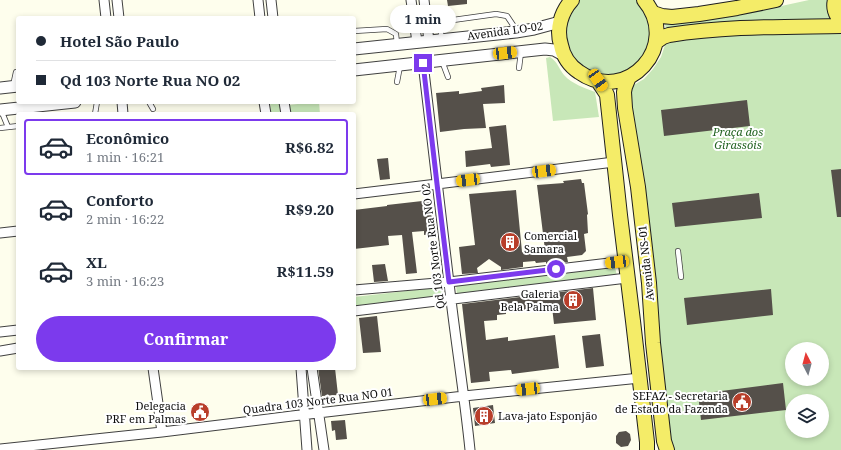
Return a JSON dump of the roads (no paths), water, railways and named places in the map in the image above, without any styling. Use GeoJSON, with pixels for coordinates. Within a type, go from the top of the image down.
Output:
{"type":"FeatureCollection","features":[{"type":"Feature","properties":{"kind":"main road"},"geometry":{"type":"LineString","coordinates":[[572,0],[564,12],[560,22],[559,39],[562,49],[565,56],[579,72],[589,78],[606,82],[629,77],[638,72],[652,53],[656,42],[657,26],[653,13],[644,0]]}},
{"type":"Feature","properties":{"kind":"main road"},"geometry":{"type":"LineString","coordinates":[[653,13],[672,17],[718,11],[776,0]]}},
{"type":"Feature","properties":{"kind":"main road"},"geometry":{"type":"LineString","coordinates":[[835,0],[834,8],[841,20]]}},
{"type":"Feature","properties":{"kind":"main road"},"geometry":{"type":"LineString","coordinates":[[656,42],[668,35],[715,29],[841,26]]}},
{"type":"Feature","properties":{"kind":"main road","name":"Avenida NS-01"},"geometry":{"type":"LineString","coordinates":[[629,77],[625,84],[625,108],[638,187],[649,283],[657,381],[664,441],[667,450]]}},
{"type":"Feature","properties":{"kind":"main road","name":"Avenida NS-01"},"geometry":{"type":"LineString","coordinates":[[598,80],[607,95],[647,450]]}},
{"type":"Feature","properties":{"kind":"street"},"geometry":{"type":"LineString","coordinates":[[104,0],[106,16]]}},
{"type":"Feature","properties":{"kind":"street"},"geometry":{"type":"LineString","coordinates":[[117,0],[119,16]]}},
{"type":"Feature","properties":{"kind":"street"},"geometry":{"type":"LineString","coordinates":[[258,0],[260,16]]}},
{"type":"Feature","properties":{"kind":"street"},"geometry":{"type":"LineString","coordinates":[[271,0],[273,16]]}},
{"type":"Feature","properties":{"kind":"street"},"geometry":{"type":"LineString","coordinates":[[411,0],[417,42]]}},
{"type":"Feature","properties":{"kind":"street"},"geometry":{"type":"LineString","coordinates":[[424,0],[429,40]]}},
{"type":"Feature","properties":{"kind":"street","name":"Avenida LO-02"},"geometry":{"type":"LineString","coordinates":[[356,49],[516,32],[560,22]]}},
{"type":"Feature","properties":{"kind":"street","name":"Avenida LO-02"},"geometry":{"type":"LineString","coordinates":[[356,70],[550,49],[555,50],[565,56]]}},
{"type":"Feature","properties":{"kind":"street","name":"Qd 103 Norte Rua NO 02"},"geometry":{"type":"LineString","coordinates":[[423,63],[470,450]]}},
{"type":"Feature","properties":{"kind":"street"},"geometry":{"type":"LineString","coordinates":[[0,88],[15,86]]}},
{"type":"Feature","properties":{"kind":"street"},"geometry":{"type":"LineString","coordinates":[[1,110],[56,104]]}},
{"type":"Feature","properties":{"kind":"street"},"geometry":{"type":"LineString","coordinates":[[356,194],[614,162]]}},
{"type":"Feature","properties":{"kind":"street"},"geometry":{"type":"LineString","coordinates":[[0,233],[16,231]]}},
{"type":"Feature","properties":{"kind":"street"},"geometry":{"type":"LineString","coordinates":[[356,290],[449,282],[626,261]]}},
{"type":"Feature","properties":{"kind":"street"},"geometry":{"type":"LineString","coordinates":[[356,311],[627,278]]}},
{"type":"Feature","properties":{"kind":"street"},"geometry":{"type":"LineString","coordinates":[[0,332],[16,330]]}},
{"type":"Feature","properties":{"kind":"street"},"geometry":{"type":"LineString","coordinates":[[0,351],[16,348]]}},
{"type":"Feature","properties":{"kind":"street"},"geometry":{"type":"LineString","coordinates":[[153,370],[162,432]]}},
{"type":"Feature","properties":{"kind":"street"},"geometry":{"type":"LineString","coordinates":[[301,370],[307,450]]}},
{"type":"Feature","properties":{"kind":"street"},"geometry":{"type":"LineString","coordinates":[[312,370],[324,450]]}},
{"type":"Feature","properties":{"kind":"street","name":"Quadra 103 Norte Rua NO 01"},"geometry":{"type":"LineString","coordinates":[[0,449],[162,432],[464,396],[640,378]]}},
{"type":"Feature","properties":{"kind":"lane"},"geometry":{"type":"LineString","coordinates":[[441,39],[441,28],[446,21],[496,14],[507,16],[516,32]]}},
{"type":"Feature","properties":{"kind":"lane"},"geometry":{"type":"LineString","coordinates":[[356,30],[388,28],[396,34],[397,44]]}},
{"type":"Feature","properties":{"kind":"lane"},"geometry":{"type":"LineString","coordinates":[[519,68],[521,52]]}},
{"type":"Feature","properties":{"kind":"lane"},"geometry":{"type":"LineString","coordinates":[[442,61],[448,77]]}},
{"type":"Feature","properties":{"kind":"lane"},"geometry":{"type":"LineString","coordinates":[[397,82],[400,65]]}},
{"type":"Feature","properties":{"kind":"lane"},"geometry":{"type":"LineString","coordinates":[[15,86],[16,72]]}},
{"type":"Feature","properties":{"kind":"lane"},"geometry":{"type":"LineString","coordinates":[[150,104],[153,109]]}},
{"type":"Feature","properties":{"kind":"lane"},"geometry":{"type":"LineString","coordinates":[[1,110],[8,127]]}},
{"type":"Feature","properties":{"kind":"lane"},"geometry":{"type":"LineString","coordinates":[[0,128],[16,126]]}},
{"type":"Feature","properties":{"kind":"lane"},"geometry":{"type":"LineString","coordinates":[[678,251],[681,277]]}},
{"type":"Feature","properties":{"kind":"place","name":"Comercial Samara"},"geometry":{"type":"Point","coordinates":[510,242]}},
{"type":"Feature","properties":{"kind":"place","name":"Galeria Bela Palma"},"geometry":{"type":"Point","coordinates":[573,300]}},
{"type":"Feature","properties":{"kind":"place","name":"SEFAZ - Secretaria de Estado da Fazenda"},"geometry":{"type":"Point","coordinates":[742,402]}},
{"type":"Feature","properties":{"kind":"place","name":"Delegacia PRF em Palmas"},"geometry":{"type":"Point","coordinates":[200,412]}},
{"type":"Feature","properties":{"kind":"place","name":"Lava-jato Esponjão"},"geometry":{"type":"Point","coordinates":[484,416]}},
{"type":"Feature","properties":{"kind":"park label","name":"Praça dos Girassóis"},"geometry":{"type":"Point","coordinates":[738,138]}}]}
